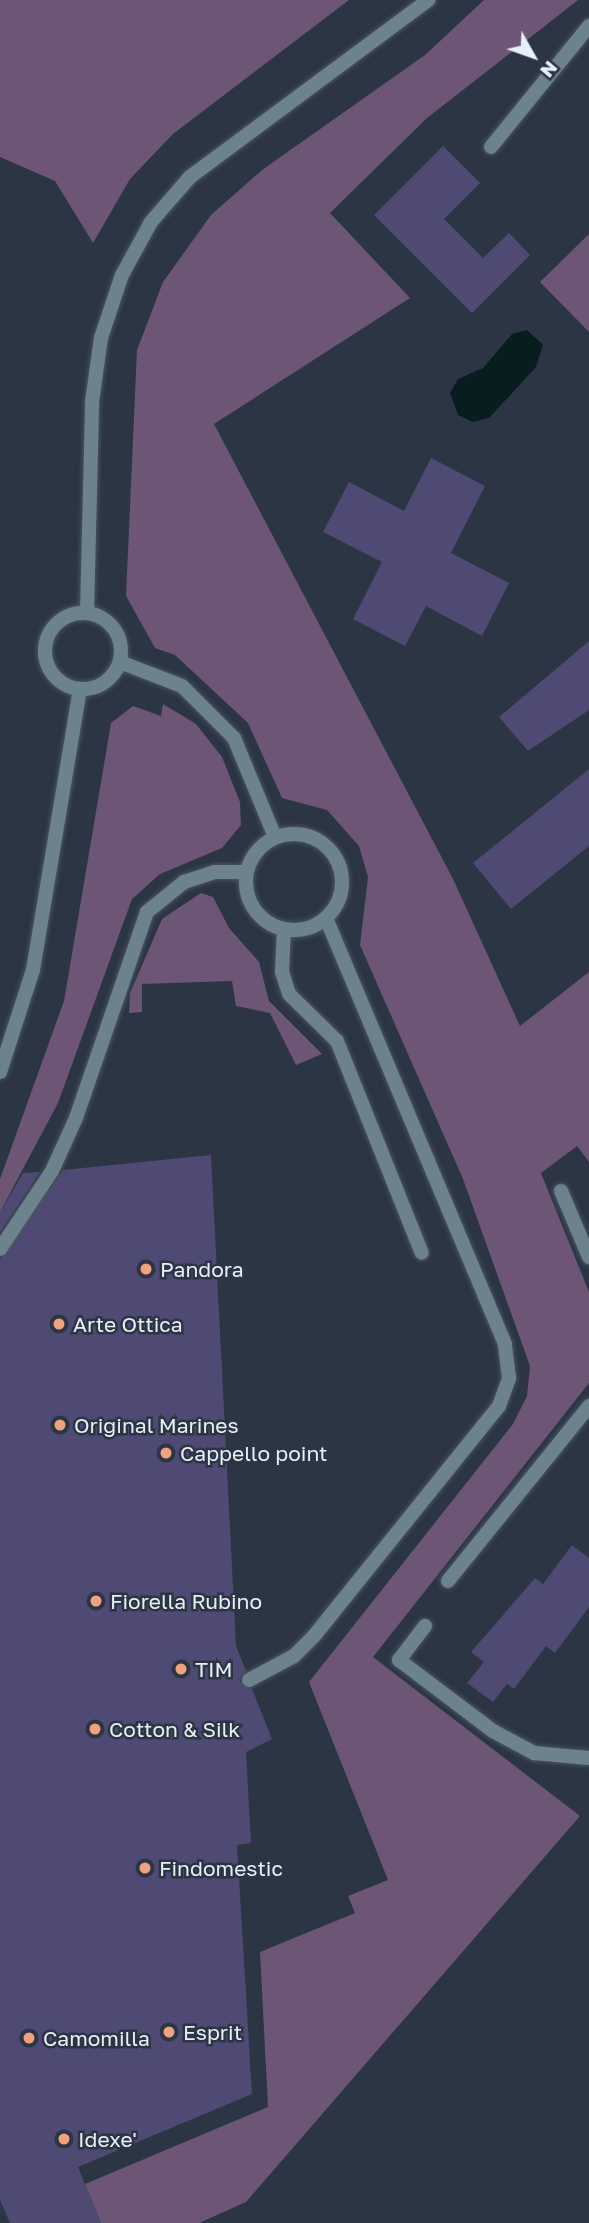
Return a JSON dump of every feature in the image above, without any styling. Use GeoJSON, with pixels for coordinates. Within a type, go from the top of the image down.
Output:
{"type":"FeatureCollection","features":[{"type":"Feature","properties":{"kind":"street"},"geometry":{"type":"LineString","coordinates":[[87,613],[92,402],[101,338],[127,264],[151,222],[190,177],[428,0]]}},
{"type":"Feature","properties":{"kind":"street"},"geometry":{"type":"LineString","coordinates":[[491,147],[589,26]]}},
{"type":"Feature","properties":{"kind":"street"},"geometry":{"type":"LineString","coordinates":[[87,613],[115,629],[120,662],[105,683],[80,690],[54,677],[44,650],[57,622],[87,613]]}},
{"type":"Feature","properties":{"kind":"street"},"geometry":{"type":"LineString","coordinates":[[120,662],[182,685],[228,731],[275,837]]}},
{"type":"Feature","properties":{"kind":"street"},"geometry":{"type":"LineString","coordinates":[[0,1072],[33,970],[80,690]]}},
{"type":"Feature","properties":{"kind":"street"},"geometry":{"type":"LineString","coordinates":[[305,834],[331,849],[342,893],[326,919],[284,929],[250,902],[246,872],[275,837],[305,834]]}},
{"type":"Feature","properties":{"kind":"street"},"geometry":{"type":"LineString","coordinates":[[0,1250],[52,1171],[76,1118],[147,912],[184,882],[214,872],[246,872]]}},
{"type":"Feature","properties":{"kind":"street"},"geometry":{"type":"LineString","coordinates":[[249,1680],[294,1656],[314,1636],[499,1406],[509,1378],[505,1344],[326,919]]}},
{"type":"Feature","properties":{"kind":"street"},"geometry":{"type":"LineString","coordinates":[[284,929],[282,972],[289,994],[337,1041],[422,1254]]}},
{"type":"Feature","properties":{"kind":"street"},"geometry":{"type":"LineString","coordinates":[[561,1191],[589,1257]]}},
{"type":"Feature","properties":{"kind":"street"},"geometry":{"type":"LineString","coordinates":[[448,1581],[589,1406]]}},
{"type":"Feature","properties":{"kind":"street"},"geometry":{"type":"LineString","coordinates":[[425,1626],[399,1660],[493,1731],[534,1753],[589,1758]]}},
{"type":"Feature","properties":{"kind":"shaded area"},"geometry":{"type":"Polygon","coordinates":[[[0,0],[349,0],[173,134],[130,179],[93,243],[55,181],[0,157],[0,0]]]}},
{"type":"Feature","properties":{"kind":"shaded area"},"geometry":{"type":"Polygon","coordinates":[[[484,0],[578,0],[427,118],[330,213],[410,298],[214,424],[453,879],[520,1026],[589,972],[589,1162],[577,1146],[541,1173],[589,1292],[589,1383],[373,1657],[580,1816],[246,2202],[199,2223],[101,2223],[85,2184],[268,2107],[260,1952],[355,1913],[348,1896],[388,1880],[309,1682],[513,1424],[527,1396],[530,1366],[463,1179],[360,945],[368,877],[359,846],[327,810],[282,798],[248,723],[175,655],[155,648],[126,596],[137,350],[163,282],[211,215],[262,170],[425,55],[484,0]]]}},
{"type":"Feature","properties":{"kind":"shaded area"},"geometry":{"type":"Polygon","coordinates":[[[589,234],[589,332],[540,282],[589,234]]]}},
{"type":"Feature","properties":{"kind":"shaded area"},"geometry":{"type":"Polygon","coordinates":[[[527,330],[543,345],[536,367],[489,418],[473,422],[458,415],[450,393],[458,379],[483,368],[512,334],[527,330]]]}},
{"type":"Feature","properties":{"kind":"shaded area"},"geometry":{"type":"Polygon","coordinates":[[[163,704],[196,724],[222,757],[240,802],[241,825],[222,848],[160,874],[132,899],[58,1103],[0,1212],[0,1179],[64,1001],[111,723],[133,706],[161,716],[163,704]]]}},
{"type":"Feature","properties":{"kind":"shaded area"},"geometry":{"type":"Polygon","coordinates":[[[201,893],[213,897],[229,928],[259,962],[269,1001],[322,1054],[296,1065],[270,1013],[236,1006],[232,981],[142,984],[142,1012],[129,1013],[130,993],[162,919],[201,893]]]}},
{"type":"Feature","properties":{"kind":"building"},"geometry":{"type":"Polygon","coordinates":[[[443,146],[480,183],[444,219],[483,258],[509,233],[530,255],[472,313],[374,215],[443,146]]]}},
{"type":"Feature","properties":{"kind":"building"},"geometry":{"type":"Polygon","coordinates":[[[431,458],[485,486],[451,553],[509,583],[482,636],[426,606],[405,646],[353,619],[382,562],[323,532],[349,482],[404,511],[431,458]]]}},
{"type":"Feature","properties":{"kind":"building"},"geometry":{"type":"Polygon","coordinates":[[[589,641],[589,710],[528,751],[499,717],[589,641]]]}},
{"type":"Feature","properties":{"kind":"building"},"geometry":{"type":"Polygon","coordinates":[[[589,769],[589,846],[511,909],[473,863],[589,769]]]}},
{"type":"Feature","properties":{"kind":"building"},"geometry":{"type":"Polygon","coordinates":[[[211,1155],[236,1646],[246,1671],[239,1680],[252,1689],[272,1739],[246,1752],[251,1843],[237,1845],[252,2094],[78,2167],[101,2223],[10,2223],[0,2200],[0,1259],[63,1170],[211,1155]]]}},
{"type":"Feature","properties":{"kind":"building"},"geometry":{"type":"Polygon","coordinates":[[[40,1172],[0,1232],[0,1212],[23,1173],[40,1172]]]}},
{"type":"Feature","properties":{"kind":"building"},"geometry":{"type":"Polygon","coordinates":[[[572,1545],[589,1558],[589,1607],[555,1653],[546,1646],[514,1689],[507,1684],[493,1702],[467,1683],[484,1662],[471,1652],[535,1578],[543,1584],[572,1545]]]}},
{"type":"Feature","properties":{"kind":"place","name":"Pandora"},"geometry":{"type":"Point","coordinates":[146,1269]}},
{"type":"Feature","properties":{"kind":"place","name":"Arte Ottica"},"geometry":{"type":"Point","coordinates":[59,1324]}},
{"type":"Feature","properties":{"kind":"place","name":"Original Marines"},"geometry":{"type":"Point","coordinates":[60,1425]}},
{"type":"Feature","properties":{"kind":"place","name":"Cappello point"},"geometry":{"type":"Point","coordinates":[166,1453]}},
{"type":"Feature","properties":{"kind":"place","name":"Fiorella Rubino"},"geometry":{"type":"Point","coordinates":[96,1601]}},
{"type":"Feature","properties":{"kind":"place","name":"TIM"},"geometry":{"type":"Point","coordinates":[181,1669]}},
{"type":"Feature","properties":{"kind":"place","name":"Cotton & Silk"},"geometry":{"type":"Point","coordinates":[95,1729]}},
{"type":"Feature","properties":{"kind":"place","name":"Findomestic"},"geometry":{"type":"Point","coordinates":[145,1868]}},
{"type":"Feature","properties":{"kind":"place","name":"Esprit"},"geometry":{"type":"Point","coordinates":[169,2032]}},
{"type":"Feature","properties":{"kind":"place","name":"Camomilla"},"geometry":{"type":"Point","coordinates":[29,2038]}},
{"type":"Feature","properties":{"kind":"place","name":"Idexe'"},"geometry":{"type":"Point","coordinates":[64,2139]}}]}
